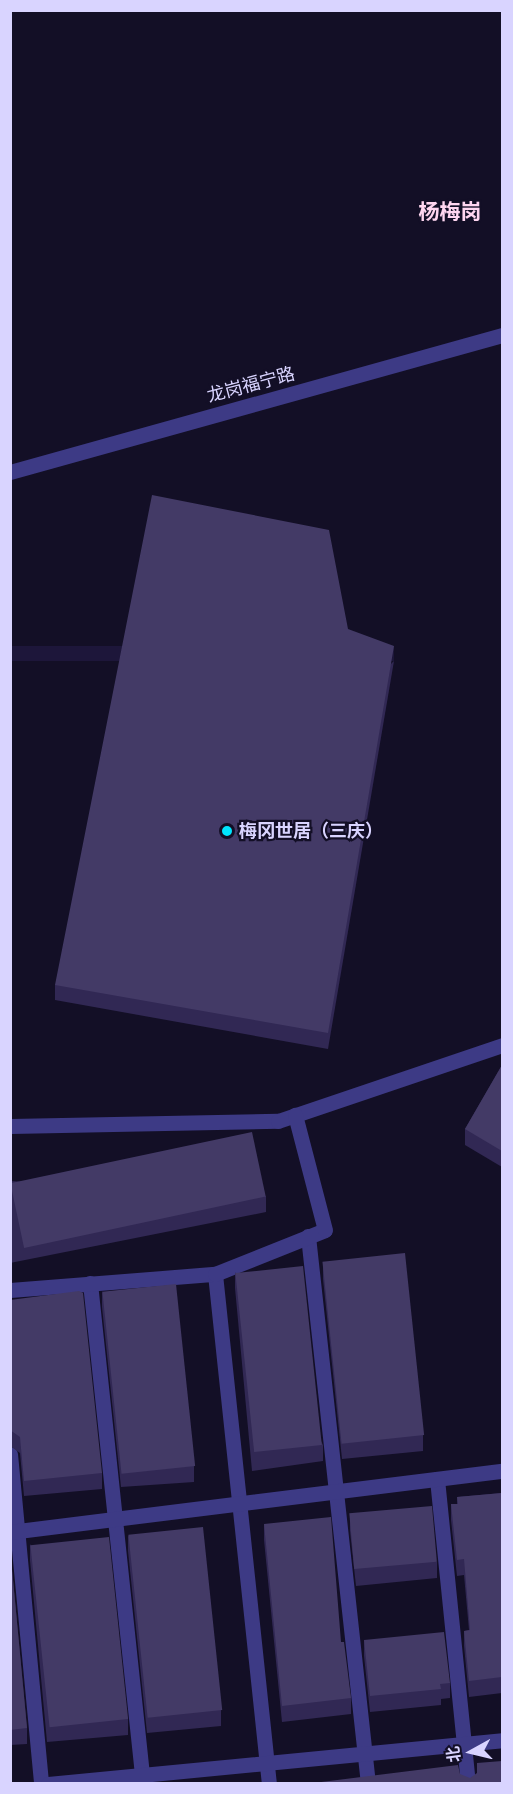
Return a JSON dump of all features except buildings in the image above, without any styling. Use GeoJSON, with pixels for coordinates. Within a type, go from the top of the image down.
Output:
{"type":"FeatureCollection","features":[{"type":"Feature","properties":{"kind":"street","name":"龙岗福宁路"},"geometry":{"type":"LineString","coordinates":[[10,472],[502,335]]}},
{"type":"Feature","properties":{"kind":"street"},"geometry":{"type":"LineString","coordinates":[[10,1126],[278,1121],[502,1045]]}},
{"type":"Feature","properties":{"kind":"street"},"geometry":{"type":"LineString","coordinates":[[10,1290],[214,1274],[325,1230],[295,1115]]}},
{"type":"Feature","properties":{"kind":"street"},"geometry":{"type":"LineString","coordinates":[[308,1236],[368,1784]]}},
{"type":"Feature","properties":{"kind":"street"},"geometry":{"type":"LineString","coordinates":[[214,1274],[269,1784]]}},
{"type":"Feature","properties":{"kind":"street"},"geometry":{"type":"LineString","coordinates":[[90,1283],[143,1779]]}},
{"type":"Feature","properties":{"kind":"street"},"geometry":{"type":"LineString","coordinates":[[10,1454],[14,1532],[41,1784]]}},
{"type":"Feature","properties":{"kind":"street"},"geometry":{"type":"LineString","coordinates":[[14,1532],[502,1471]]}},
{"type":"Feature","properties":{"kind":"street"},"geometry":{"type":"LineString","coordinates":[[437,1479],[468,1784]]}},
{"type":"Feature","properties":{"kind":"street"},"geometry":{"type":"LineString","coordinates":[[48,1784],[143,1779],[267,1762],[502,1740]]}},
{"type":"Feature","properties":{"kind":"place","name":"梅冈世居（三庆）"},"geometry":{"type":"Point","coordinates":[227,831]}},
{"type":"Feature","properties":{"kind":"district","name":"杨梅岗"},"geometry":{"type":"Point","coordinates":[450,211]}}]}
